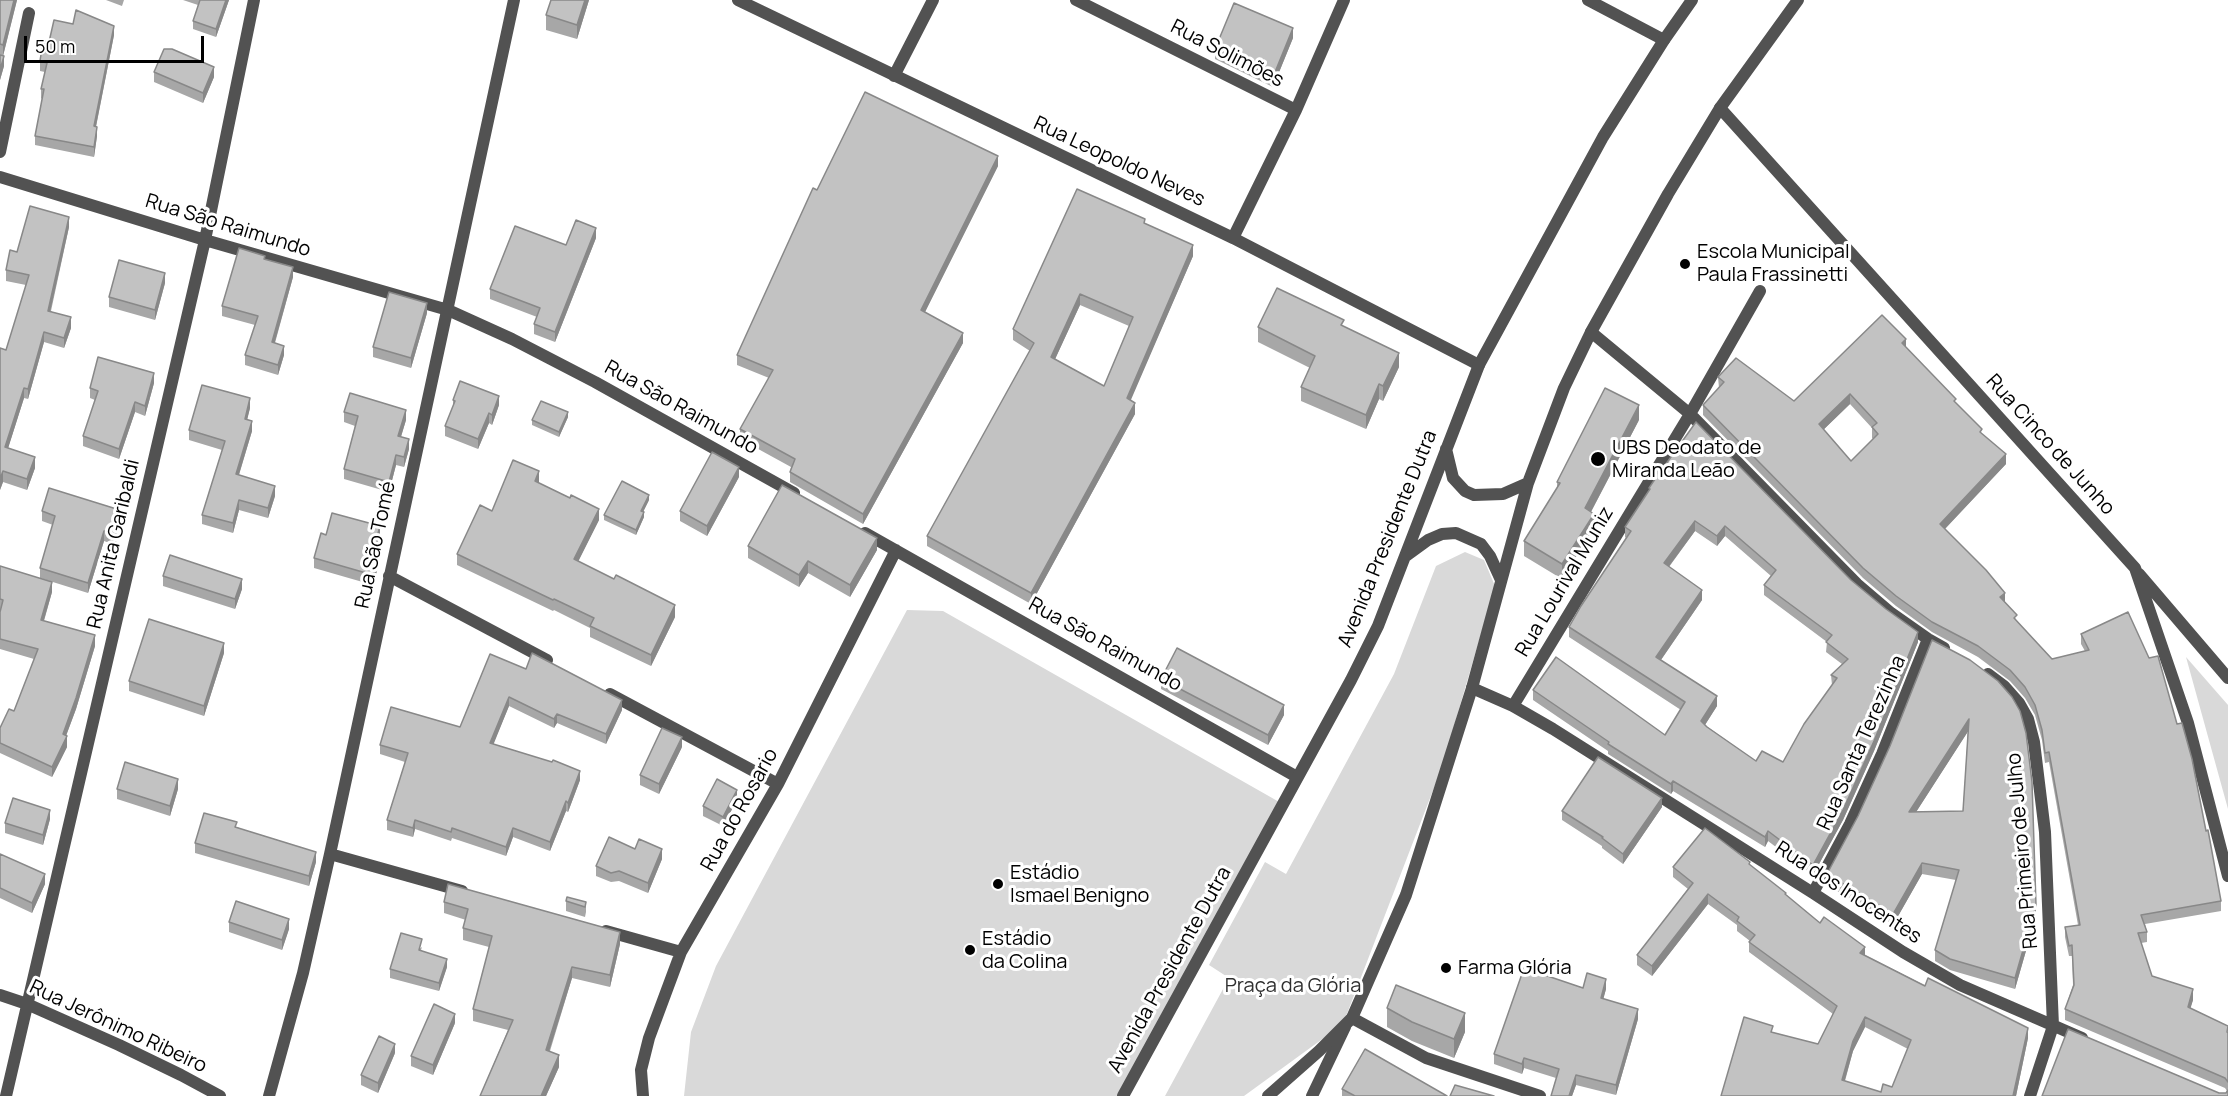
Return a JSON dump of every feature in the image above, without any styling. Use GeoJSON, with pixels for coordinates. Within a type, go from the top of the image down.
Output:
{"type":"FeatureCollection","features":[{"type":"Feature","properties":{"kind":"street","name":"Rua Anita Garibaldi"},"geometry":{"type":"LineString","coordinates":[[6,1096],[206,240],[254,0]]}},
{"type":"Feature","properties":{"kind":"street","name":"Rua São Tomé"},"geometry":{"type":"LineString","coordinates":[[269,1096],[303,973],[330,854],[514,0]]}},
{"type":"Feature","properties":{"kind":"street","name":"Rua Leopoldo Neves"},"geometry":{"type":"LineString","coordinates":[[738,0],[1233,238],[1479,365]]}},
{"type":"Feature","properties":{"kind":"street"},"geometry":{"type":"LineString","coordinates":[[894,76],[933,0]]}},
{"type":"Feature","properties":{"kind":"street","name":"Rua Solimões"},"geometry":{"type":"LineString","coordinates":[[1076,0],[1296,110]]}},
{"type":"Feature","properties":{"kind":"street"},"geometry":{"type":"LineString","coordinates":[[1233,238],[1296,110],[1344,0]]}},
{"type":"Feature","properties":{"kind":"street"},"geometry":{"type":"LineString","coordinates":[[1588,0],[1664,40]]}},
{"type":"Feature","properties":{"kind":"street","name":"Avenida Presidente Dutra"},"geometry":{"type":"LineString","coordinates":[[1123,1096],[1351,681],[1378,626],[1479,365],[1603,137],[1692,0]]}},
{"type":"Feature","properties":{"kind":"street"},"geometry":{"type":"LineString","coordinates":[[1312,1096],[1406,895],[1472,688],[1528,483],[1564,388],[1591,332],[1668,194],[1720,108],[1798,0]]}},
{"type":"Feature","properties":{"kind":"street"},"geometry":{"type":"LineString","coordinates":[[0,152],[28,13]]}},
{"type":"Feature","properties":{"kind":"street","name":"Rua Cinco de Junho"},"geometry":{"type":"LineString","coordinates":[[1720,108],[2135,568],[2188,723],[2228,876]]}},
{"type":"Feature","properties":{"kind":"street","name":"Rua São Raimundo"},"geometry":{"type":"LineString","coordinates":[[0,177],[448,310],[512,339],[595,382],[803,498]]}},
{"type":"Feature","properties":{"kind":"street","name":"Rua Lourival Muniz"},"geometry":{"type":"LineString","coordinates":[[1513,706],[1690,414],[1760,291]]}},
{"type":"Feature","properties":{"kind":"street"},"geometry":{"type":"LineString","coordinates":[[1591,332],[1690,414],[1857,584],[1891,613],[1928,639],[1955,654]]}},
{"type":"Feature","properties":{"kind":"street"},"geometry":{"type":"LineString","coordinates":[[1446,447],[1453,478],[1465,491],[1474,495],[1503,494],[1528,483]]}},
{"type":"Feature","properties":{"kind":"street","name":"Rua São Raimundo"},"geometry":{"type":"LineString","coordinates":[[855,527],[1297,777]]}},
{"type":"Feature","properties":{"kind":"street"},"geometry":{"type":"LineString","coordinates":[[1405,556],[1428,540],[1442,534],[1456,533],[1481,544],[1490,556],[1501,580]]}},
{"type":"Feature","properties":{"kind":"street","name":"Rua do Rosario"},"geometry":{"type":"LineString","coordinates":[[643,1096],[641,1070],[649,1038],[681,952],[778,784],[896,550]]}},
{"type":"Feature","properties":{"kind":"street"},"geometry":{"type":"LineString","coordinates":[[2135,568],[2228,678]]}},
{"type":"Feature","properties":{"kind":"street"},"geometry":{"type":"LineString","coordinates":[[389,576],[557,666]]}},
{"type":"Feature","properties":{"kind":"street","name":"Rua Santa Terezinha"},"geometry":{"type":"LineString","coordinates":[[1813,893],[1850,824],[1882,754],[1928,639]]}},
{"type":"Feature","properties":{"kind":"street","name":"Rua Primeiro de Julho"},"geometry":{"type":"LineString","coordinates":[[1974,664],[2004,686],[2019,703],[2028,719],[2034,742],[2048,879],[2053,1026],[2030,1096]]}},
{"type":"Feature","properties":{"kind":"street"},"geometry":{"type":"LineString","coordinates":[[599,688],[778,784]]}},
{"type":"Feature","properties":{"kind":"street","name":"Rua dos Inocentes"},"geometry":{"type":"LineString","coordinates":[[1472,688],[1513,706],[1553,729],[1903,952],[1960,985],[2095,1044]]}},
{"type":"Feature","properties":{"kind":"street"},"geometry":{"type":"LineString","coordinates":[[330,854],[477,895]]}},
{"type":"Feature","properties":{"kind":"street"},"geometry":{"type":"LineString","coordinates":[[591,926],[681,952]]}},
{"type":"Feature","properties":{"kind":"street","name":"Rua Jerônimo Ribeiro"},"geometry":{"type":"LineString","coordinates":[[0,995],[27,1004],[160,1065],[220,1096]]}},
{"type":"Feature","properties":{"kind":"street"},"geometry":{"type":"LineString","coordinates":[[1268,1096],[1349,1021]]}},
{"type":"Feature","properties":{"kind":"street"},"geometry":{"type":"LineString","coordinates":[[1349,1021],[1426,1058],[1540,1096]]}},
{"type":"Feature","properties":{"kind":"green space","name":"Praça da Glória"},"geometry":{"type":"Polygon","coordinates":[[[1465,552],[1484,560],[1495,586],[1442,767],[1343,1024],[1244,1096],[1165,1096],[1229,978],[1209,965],[1265,862],[1286,874],[1394,674],[1436,566],[1465,552]]]}},
{"type":"Feature","properties":{"kind":"green space","name":"Estádio Ismael Benigno"},"geometry":{"type":"Polygon","coordinates":[[[907,610],[943,611],[1281,803],[1118,1096],[684,1096],[691,1032],[716,966],[907,610]]]}},
{"type":"Feature","properties":{"kind":"green space"},"geometry":{"type":"Polygon","coordinates":[[[2186,657],[2228,705],[2228,809],[2186,657]]]}},
{"type":"Feature","properties":{"kind":"building"},"geometry":{"type":"Polygon","coordinates":[[[0,0],[14,0],[3,45],[0,44],[0,0]]]}},
{"type":"Feature","properties":{"kind":"building"},"geometry":{"type":"Polygon","coordinates":[[[200,0],[226,0],[216,29],[193,21],[200,0]]]}},
{"type":"Feature","properties":{"kind":"building"},"geometry":{"type":"Polygon","coordinates":[[[551,0],[585,0],[577,25],[546,15],[551,0]]]}},
{"type":"Feature","properties":{"kind":"building"},"geometry":{"type":"Polygon","coordinates":[[[1234,3],[1293,28],[1273,77],[1215,49],[1234,3]]]}},
{"type":"Feature","properties":{"kind":"building"},"geometry":{"type":"Polygon","coordinates":[[[76,10],[114,26],[94,126],[97,127],[94,147],[35,136],[47,63],[40,61],[43,41],[49,42],[54,20],[73,24],[76,10]]]}},
{"type":"Feature","properties":{"kind":"building"},"geometry":{"type":"Polygon","coordinates":[[[164,49],[172,49],[214,67],[203,93],[154,72],[164,49]]]}},
{"type":"Feature","properties":{"kind":"building"},"geometry":{"type":"Polygon","coordinates":[[[0,55],[4,56],[0,70],[0,55]]]}},
{"type":"Feature","properties":{"kind":"building"},"geometry":{"type":"Polygon","coordinates":[[[865,92],[998,156],[921,310],[963,333],[863,514],[790,472],[795,459],[740,429],[773,370],[737,355],[813,188],[817,190],[865,92]]]}},
{"type":"Feature","properties":{"kind":"building"},"geometry":{"type":"Polygon","coordinates":[[[1077,189],[1145,219],[1144,223],[1193,245],[1127,398],[1135,403],[1031,593],[927,536],[1034,343],[1013,329],[1077,189]],[[1080,294],[1051,357],[1104,386],[1133,317],[1080,294]]]}},
{"type":"Feature","properties":{"kind":"building"},"geometry":{"type":"Polygon","coordinates":[[[30,206],[69,217],[48,311],[71,317],[64,338],[44,332],[28,389],[24,388],[5,447],[35,457],[27,479],[3,471],[0,479],[0,348],[6,350],[29,275],[6,270],[10,250],[17,252],[30,206]]]}},
{"type":"Feature","properties":{"kind":"building"},"geometry":{"type":"Polygon","coordinates":[[[576,220],[596,228],[555,332],[534,324],[540,308],[490,289],[515,226],[566,245],[576,220]]]}},
{"type":"Feature","properties":{"kind":"building"},"geometry":{"type":"Polygon","coordinates":[[[239,248],[265,256],[264,259],[293,267],[272,342],[284,346],[278,365],[245,355],[258,316],[222,306],[239,248]]]}},
{"type":"Feature","properties":{"kind":"building"},"geometry":{"type":"Polygon","coordinates":[[[119,260],[165,273],[155,310],[109,297],[119,260]]]}},
{"type":"Feature","properties":{"kind":"building"},"geometry":{"type":"Polygon","coordinates":[[[1277,288],[1344,320],[1341,325],[1399,353],[1383,386],[1379,384],[1366,415],[1301,387],[1315,356],[1258,327],[1277,288]]]}},
{"type":"Feature","properties":{"kind":"building"},"geometry":{"type":"Polygon","coordinates":[[[389,292],[427,303],[411,358],[373,347],[389,292]]]}},
{"type":"Feature","properties":{"kind":"building"},"geometry":{"type":"Polygon","coordinates":[[[1882,315],[1906,339],[1902,343],[1982,429],[1980,432],[2006,454],[1940,524],[1986,570],[2005,593],[2000,597],[2017,615],[2014,618],[2052,659],[2089,650],[2081,634],[2128,612],[2149,658],[2158,656],[2177,724],[2182,723],[2192,759],[2221,901],[2141,915],[2147,932],[2138,933],[2152,976],[2193,989],[2188,1007],[2228,1026],[2228,1082],[2225,1078],[2065,1009],[2074,985],[2072,945],[2069,946],[2065,927],[2080,925],[2049,752],[2045,753],[2035,705],[2025,687],[2010,670],[1978,646],[1932,622],[1863,568],[1703,405],[1724,382],[1718,377],[1736,358],[1794,401],[1882,315]],[[1850,394],[1819,424],[1851,461],[1878,434],[1872,427],[1877,423],[1850,394]]]}},
{"type":"Feature","properties":{"kind":"building"},"geometry":{"type":"Polygon","coordinates":[[[98,357],[154,373],[145,406],[135,402],[119,449],[83,436],[98,391],[90,388],[98,357]]]}},
{"type":"Feature","properties":{"kind":"building"},"geometry":{"type":"Polygon","coordinates":[[[460,381],[499,396],[492,415],[489,413],[478,439],[445,426],[460,381]]]}},
{"type":"Feature","properties":{"kind":"building"},"geometry":{"type":"Polygon","coordinates":[[[202,385],[250,398],[245,419],[252,421],[236,474],[275,486],[268,508],[239,500],[233,523],[202,515],[225,441],[189,430],[202,385]]]}},
{"type":"Feature","properties":{"kind":"building"},"geometry":{"type":"Polygon","coordinates":[[[1605,388],[1639,405],[1585,508],[1594,514],[1562,564],[1524,541],[1560,483],[1557,482],[1605,388]]]}},
{"type":"Feature","properties":{"kind":"building"},"geometry":{"type":"Polygon","coordinates":[[[350,393],[406,410],[398,436],[409,439],[404,457],[396,455],[389,482],[344,469],[358,416],[344,412],[350,393]]]}},
{"type":"Feature","properties":{"kind":"building"},"geometry":{"type":"Polygon","coordinates":[[[541,401],[568,412],[559,432],[532,420],[541,401]]]}},
{"type":"Feature","properties":{"kind":"building"},"geometry":{"type":"Polygon","coordinates":[[[1696,422],[1851,580],[1918,632],[1843,810],[1813,865],[1768,831],[1765,837],[1673,781],[1671,784],[1608,744],[1609,742],[1533,690],[1556,657],[1665,735],[1685,702],[1569,627],[1631,531],[1625,527],[1649,488],[1696,422]],[[1695,521],[1664,563],[1702,590],[1656,657],[1717,696],[1701,721],[1707,727],[1756,761],[1762,751],[1783,762],[1804,724],[1837,678],[1831,675],[1848,659],[1826,642],[1832,635],[1764,585],[1776,570],[1725,526],[1717,536],[1695,521]]]}},
{"type":"Feature","properties":{"kind":"building"},"geometry":{"type":"Polygon","coordinates":[[[712,452],[739,467],[707,526],[680,511],[712,452]]]}},
{"type":"Feature","properties":{"kind":"building"},"geometry":{"type":"Polygon","coordinates":[[[513,460],[539,471],[535,481],[599,509],[574,559],[614,579],[616,575],[675,605],[651,655],[590,626],[594,618],[457,554],[480,505],[492,511],[513,460]]]}},
{"type":"Feature","properties":{"kind":"building"},"geometry":{"type":"Polygon","coordinates":[[[622,481],[649,495],[641,511],[644,512],[636,530],[604,515],[622,481]]]}},
{"type":"Feature","properties":{"kind":"building"},"geometry":{"type":"Polygon","coordinates":[[[782,485],[877,538],[850,585],[808,561],[799,575],[748,546],[782,485]]]}},
{"type":"Feature","properties":{"kind":"building"},"geometry":{"type":"Polygon","coordinates":[[[49,488],[123,511],[115,535],[104,531],[88,583],[40,568],[55,516],[42,511],[49,488]]]}},
{"type":"Feature","properties":{"kind":"building"},"geometry":{"type":"Polygon","coordinates":[[[332,513],[380,526],[374,548],[380,550],[373,575],[314,558],[321,533],[326,535],[332,513]]]}},
{"type":"Feature","properties":{"kind":"building"},"geometry":{"type":"Polygon","coordinates":[[[170,555],[242,579],[235,599],[163,576],[170,555]]]}},
{"type":"Feature","properties":{"kind":"building"},"geometry":{"type":"Polygon","coordinates":[[[0,566],[52,582],[41,620],[95,635],[63,734],[67,736],[52,767],[0,743],[0,728],[9,709],[14,711],[38,649],[0,639],[0,612],[3,600],[0,599],[0,566]]]}},
{"type":"Feature","properties":{"kind":"building"},"geometry":{"type":"Polygon","coordinates":[[[149,619],[224,643],[204,706],[129,681],[149,619]]]}},
{"type":"Feature","properties":{"kind":"building"},"geometry":{"type":"Polygon","coordinates":[[[1932,640],[1970,660],[1998,681],[2012,697],[2020,711],[2026,733],[2032,782],[2036,905],[2015,978],[1950,959],[1935,950],[1959,870],[1922,863],[1893,914],[1827,874],[1858,816],[1890,746],[1932,640]],[[1969,719],[1909,812],[1963,811],[1969,719]]]}},
{"type":"Feature","properties":{"kind":"building"},"geometry":{"type":"Polygon","coordinates":[[[1177,648],[1284,705],[1268,735],[1161,679],[1177,648]]]}},
{"type":"Feature","properties":{"kind":"building"},"geometry":{"type":"Polygon","coordinates":[[[532,653],[622,700],[606,734],[557,714],[554,719],[509,697],[490,743],[552,762],[553,760],[580,771],[550,842],[513,828],[506,847],[452,828],[451,832],[415,820],[413,828],[387,820],[408,753],[380,745],[391,707],[460,727],[490,654],[526,669],[532,653]]]}},
{"type":"Feature","properties":{"kind":"building"},"geometry":{"type":"Polygon","coordinates":[[[662,728],[682,737],[659,784],[640,775],[662,728]]]}},
{"type":"Feature","properties":{"kind":"building"},"geometry":{"type":"Polygon","coordinates":[[[1598,757],[1662,798],[1623,854],[1603,837],[1562,811],[1598,757]]]}},
{"type":"Feature","properties":{"kind":"building"},"geometry":{"type":"Polygon","coordinates":[[[125,762],[178,779],[170,806],[117,789],[125,762]]]}},
{"type":"Feature","properties":{"kind":"building"},"geometry":{"type":"Polygon","coordinates":[[[717,779],[737,790],[723,817],[703,806],[717,779]]]}},
{"type":"Feature","properties":{"kind":"building"},"geometry":{"type":"Polygon","coordinates":[[[13,798],[50,810],[43,835],[5,823],[13,798]]]}},
{"type":"Feature","properties":{"kind":"building"},"geometry":{"type":"Polygon","coordinates":[[[204,813],[237,822],[235,827],[316,852],[309,876],[195,843],[204,813]]]}},
{"type":"Feature","properties":{"kind":"building"},"geometry":{"type":"Polygon","coordinates":[[[1705,828],[1750,862],[1749,864],[1820,923],[1824,917],[1865,947],[1860,953],[1925,986],[1928,978],[2028,1028],[2013,1096],[1721,1096],[1744,1017],[1773,1026],[1771,1032],[1818,1044],[1837,1006],[1749,942],[1755,935],[1737,921],[1739,917],[1708,894],[1652,966],[1637,955],[1693,883],[1673,867],[1705,828]],[[1865,1017],[1853,1041],[1842,1080],[1881,1092],[1883,1084],[1892,1087],[1911,1040],[1865,1017]]]}},
{"type":"Feature","properties":{"kind":"building"},"geometry":{"type":"Polygon","coordinates":[[[609,837],[635,849],[639,839],[662,849],[648,883],[619,871],[611,873],[596,866],[609,837]]]}},
{"type":"Feature","properties":{"kind":"building"},"geometry":{"type":"Polygon","coordinates":[[[0,854],[45,874],[32,903],[0,888],[0,854]]]}},
{"type":"Feature","properties":{"kind":"building"},"geometry":{"type":"Polygon","coordinates":[[[448,884],[620,932],[610,975],[572,967],[546,1050],[559,1055],[541,1096],[480,1096],[513,1020],[473,1009],[492,936],[463,928],[468,909],[444,902],[448,884]]]}},
{"type":"Feature","properties":{"kind":"building"},"geometry":{"type":"Polygon","coordinates":[[[567,897],[586,902],[585,907],[566,901],[567,897]]]}},
{"type":"Feature","properties":{"kind":"building"},"geometry":{"type":"Polygon","coordinates":[[[236,901],[289,919],[282,940],[229,922],[236,901]]]}},
{"type":"Feature","properties":{"kind":"building"},"geometry":{"type":"Polygon","coordinates":[[[401,933],[422,939],[419,950],[447,959],[439,983],[390,969],[401,933]]]}},
{"type":"Feature","properties":{"kind":"building"},"geometry":{"type":"Polygon","coordinates":[[[1524,968],[1583,988],[1587,973],[1606,979],[1601,998],[1638,1009],[1616,1085],[1576,1075],[1569,1096],[1551,1096],[1559,1069],[1524,1058],[1522,1064],[1494,1054],[1524,968]]]}},
{"type":"Feature","properties":{"kind":"building"},"geometry":{"type":"Polygon","coordinates":[[[1396,985],[1465,1013],[1454,1039],[1412,1022],[1387,1008],[1396,985]]]}},
{"type":"Feature","properties":{"kind":"building"},"geometry":{"type":"Polygon","coordinates":[[[434,1004],[455,1014],[433,1065],[411,1056],[434,1004]]]}},
{"type":"Feature","properties":{"kind":"building"},"geometry":{"type":"Polygon","coordinates":[[[2068,1029],[2219,1093],[2226,1093],[2228,1090],[2228,1096],[2042,1096],[2068,1029]]]}},
{"type":"Feature","properties":{"kind":"building"},"geometry":{"type":"Polygon","coordinates":[[[379,1036],[395,1044],[378,1083],[361,1075],[379,1036]]]}},
{"type":"Feature","properties":{"kind":"building"},"geometry":{"type":"Polygon","coordinates":[[[1365,1049],[1447,1096],[1355,1096],[1342,1089],[1365,1049]]]}},
{"type":"Feature","properties":{"kind":"building"},"geometry":{"type":"Polygon","coordinates":[[[1455,1085],[1494,1096],[1450,1096],[1455,1085]]]}},
{"type":"Feature","properties":{"kind":"place","name":"Escola Municipal Paula Frassinetti"},"geometry":{"type":"Point","coordinates":[1685,264]}},
{"type":"Feature","properties":{"kind":"place","name":"UBS Deodato de Miranda Leão"},"geometry":{"type":"Point","coordinates":[1598,459]}},
{"type":"Feature","properties":{"kind":"place","name":"Estádio Ismael Benigno"},"geometry":{"type":"Point","coordinates":[998,884]}},
{"type":"Feature","properties":{"kind":"place","name":"Estádio da Colina"},"geometry":{"type":"Point","coordinates":[970,950]}},
{"type":"Feature","properties":{"kind":"place","name":"Farma Glória"},"geometry":{"type":"Point","coordinates":[1446,968]}}]}
